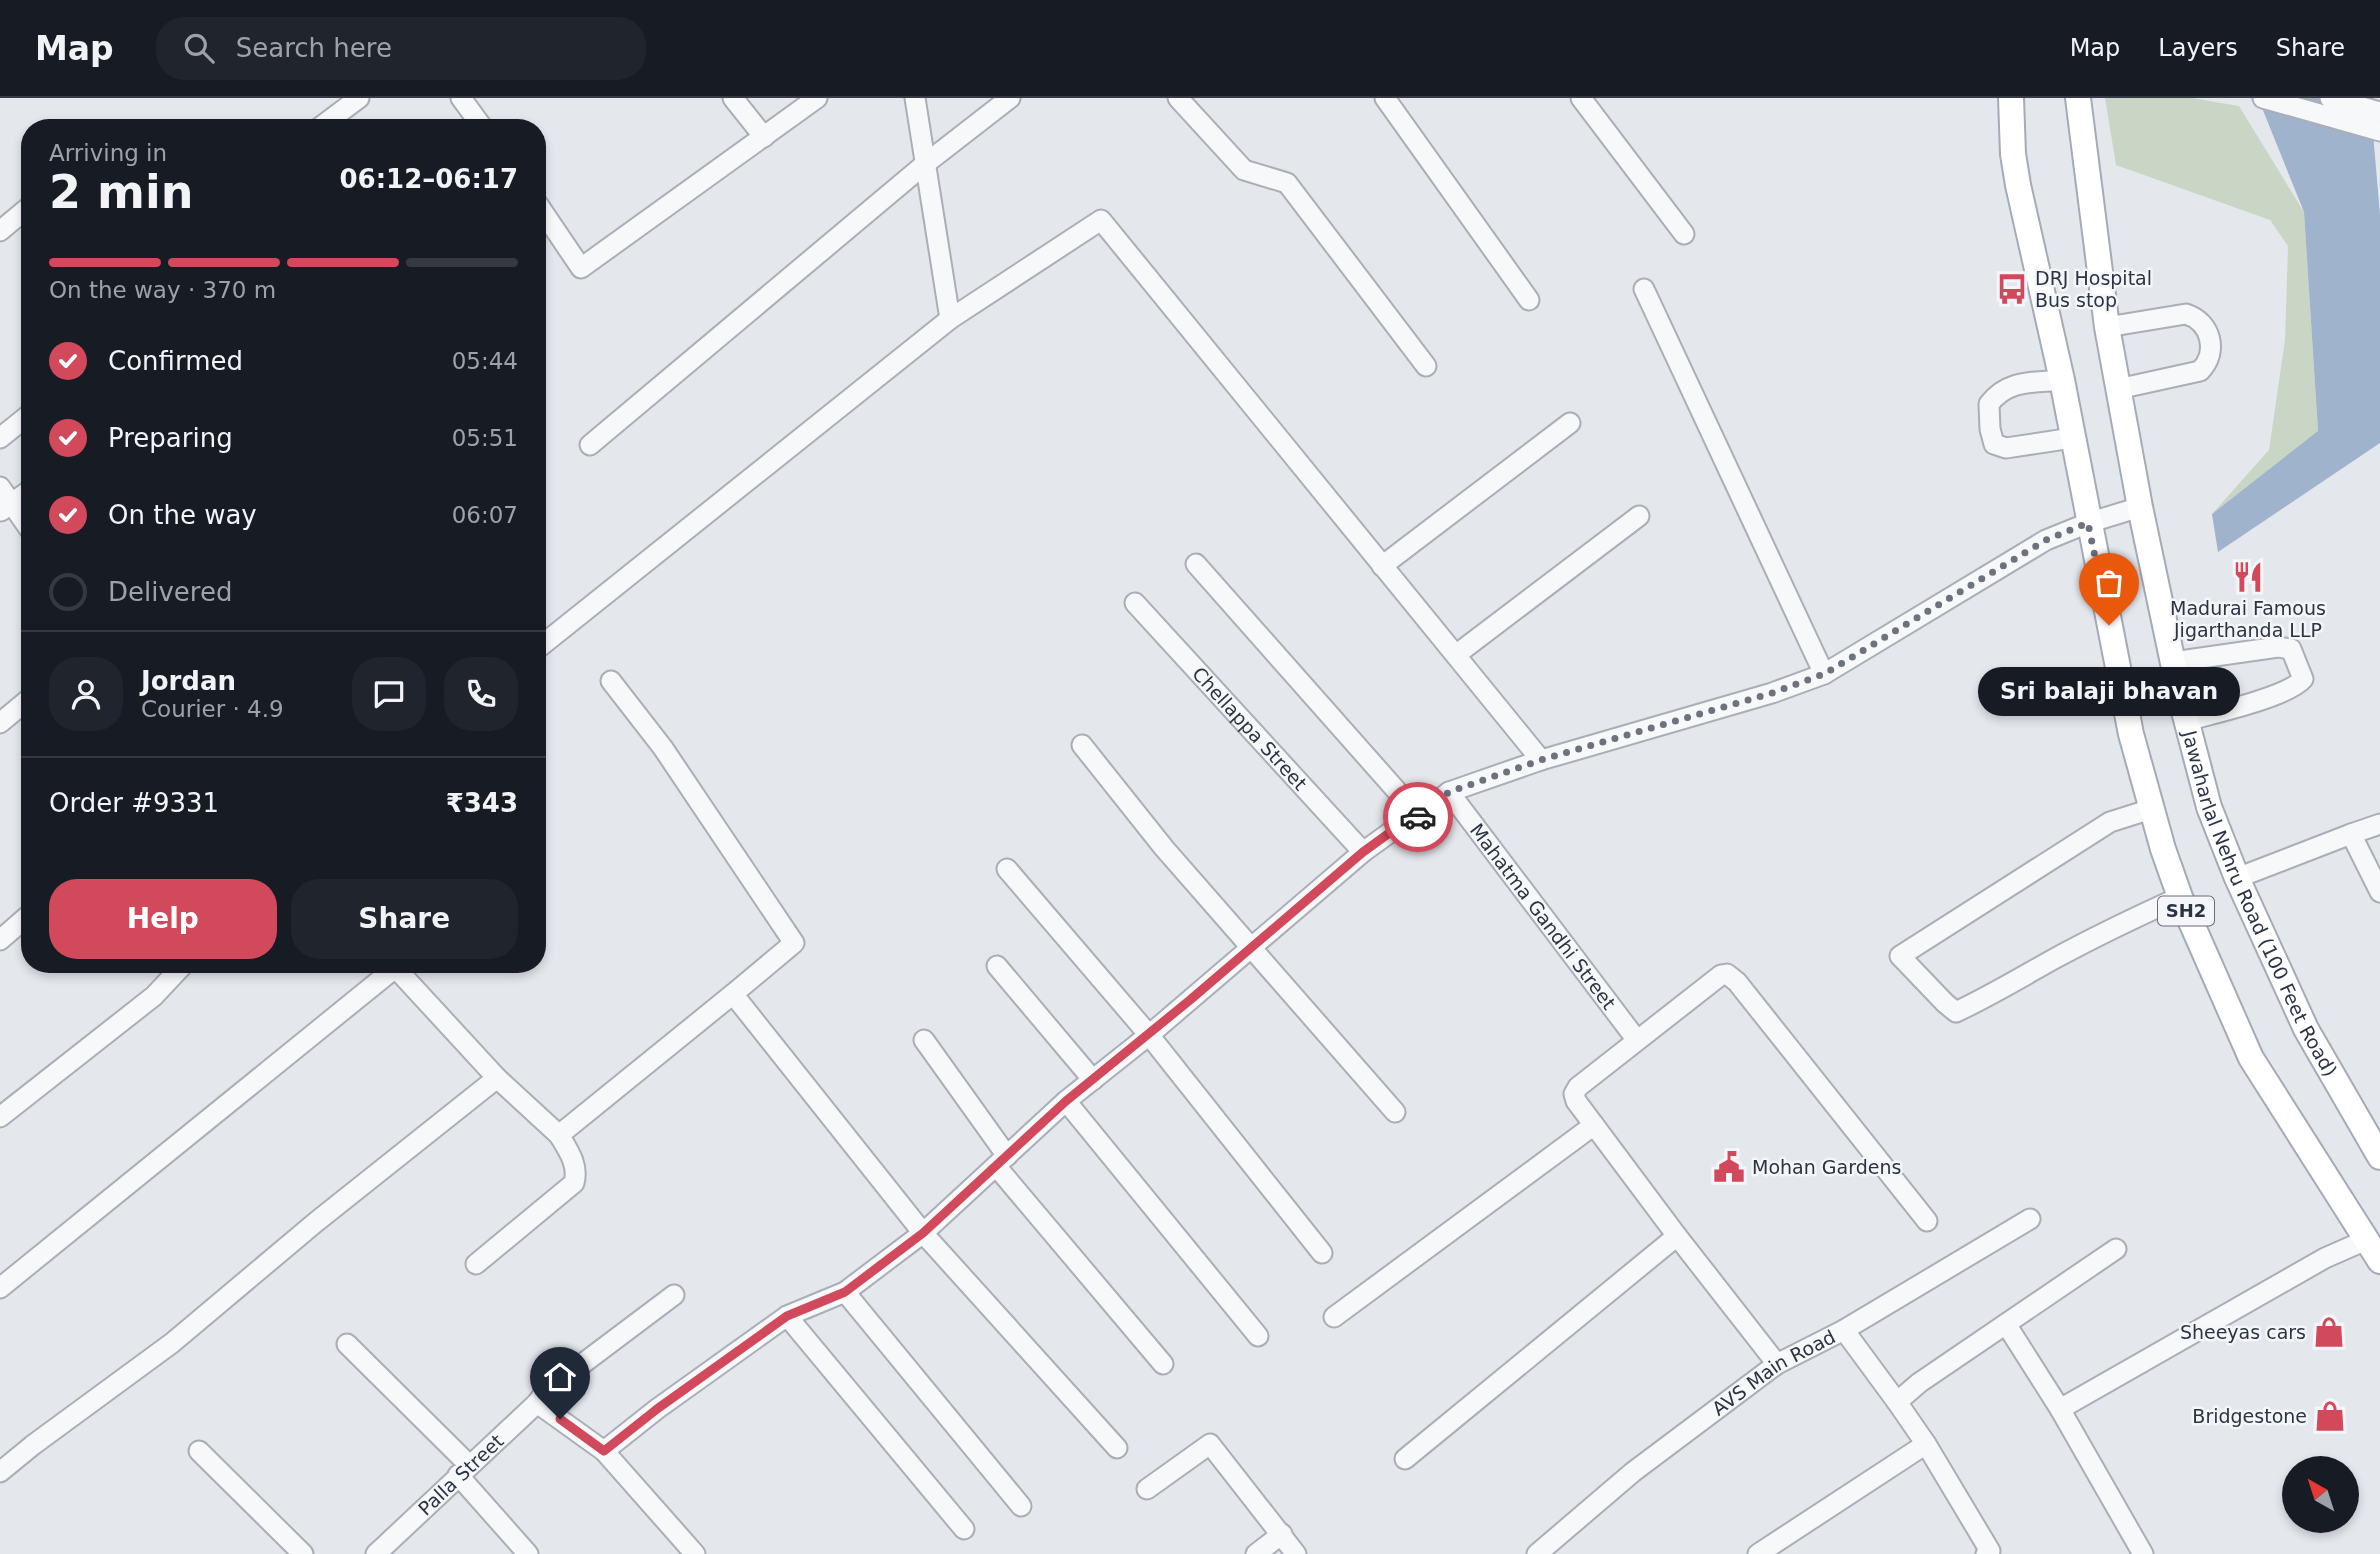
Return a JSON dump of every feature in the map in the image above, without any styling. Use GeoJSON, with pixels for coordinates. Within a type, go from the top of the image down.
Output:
{"type":"FeatureCollection","features":[{"type":"Feature","properties":{"kind":"main road","name":"SH2"},"geometry":{"type":"LineString","coordinates":[[2011,98],[2013,154],[2018,185],[2062,380],[2131,734],[2151,809],[2180,897],[2251,1058],[2380,1261]]}},
{"type":"Feature","properties":{"kind":"main road","name":"Jawaharlal Nehru Road (100 Feet Road)"},"geometry":{"type":"LineString","coordinates":[[2078,98],[2107,327],[2118,389],[2173,662],[2209,807],[2237,878],[2306,1029],[2380,1157]]}},
{"type":"Feature","properties":{"kind":"street"},"geometry":{"type":"LineString","coordinates":[[461,98],[476,119]]}},
{"type":"Feature","properties":{"kind":"street"},"geometry":{"type":"LineString","coordinates":[[733,98],[764,137]]}},
{"type":"Feature","properties":{"kind":"street"},"geometry":{"type":"LineString","coordinates":[[546,216],[581,268],[817,98]]}},
{"type":"Feature","properties":{"kind":"street"},"geometry":{"type":"LineString","coordinates":[[915,98],[950,319]]}},
{"type":"Feature","properties":{"kind":"street"},"geometry":{"type":"LineString","coordinates":[[590,445],[925,164],[1010,98]]}},
{"type":"Feature","properties":{"kind":"street"},"geometry":{"type":"LineString","coordinates":[[1178,98],[1244,170],[1287,184],[1426,366]]}},
{"type":"Feature","properties":{"kind":"street"},"geometry":{"type":"LineString","coordinates":[[1385,98],[1530,300]]}},
{"type":"Feature","properties":{"kind":"street"},"geometry":{"type":"LineString","coordinates":[[1581,98],[1684,233]]}},
{"type":"Feature","properties":{"kind":"street"},"geometry":{"type":"LineString","coordinates":[[2330,98],[2379,125]]}},
{"type":"Feature","properties":{"kind":"street"},"geometry":{"type":"LineString","coordinates":[[2264,99],[2379,125]]}},
{"type":"Feature","properties":{"kind":"street"},"geometry":{"type":"LineString","coordinates":[[329,119],[350,101]]}},
{"type":"Feature","properties":{"kind":"street"},"geometry":{"type":"LineString","coordinates":[[0,231],[21,214]]}},
{"type":"Feature","properties":{"kind":"street"},"geometry":{"type":"LineString","coordinates":[[546,642],[950,319],[1101,220],[1541,760]]}},
{"type":"Feature","properties":{"kind":"street"},"geometry":{"type":"LineString","coordinates":[[1644,289],[1824,674]]}},
{"type":"Feature","properties":{"kind":"street"},"geometry":{"type":"LineString","coordinates":[[2107,327],[2186,314],[2195,317],[2210,338],[2211,354],[2208,364],[2200,371],[2118,389]]}},
{"type":"Feature","properties":{"kind":"street"},"geometry":{"type":"LineString","coordinates":[[2062,380],[2011,385],[1998,393],[1989,404],[1990,429],[1994,444],[2006,448],[2072,438]]}},
{"type":"Feature","properties":{"kind":"street"},"geometry":{"type":"LineString","coordinates":[[0,438],[21,421]]}},
{"type":"Feature","properties":{"kind":"street"},"geometry":{"type":"LineString","coordinates":[[1381,566],[1570,423]]}},
{"type":"Feature","properties":{"kind":"street"},"geometry":{"type":"LineString","coordinates":[[21,494],[3,501],[21,520]]}},
{"type":"Feature","properties":{"kind":"street"},"geometry":{"type":"LineString","coordinates":[[604,1451],[657,1409],[787,1316],[845,1292],[923,1233],[1066,1101],[1149,1035],[1363,852],[1399,826],[1419,816],[1449,792],[1541,760],[1772,693],[1824,674],[2035,546],[2088,523],[2140,507]]}},
{"type":"Feature","properties":{"kind":"street"},"geometry":{"type":"LineString","coordinates":[[1457,654],[1639,516]]}},
{"type":"Feature","properties":{"kind":"street"},"geometry":{"type":"LineString","coordinates":[[1196,564],[1419,816]]}},
{"type":"Feature","properties":{"kind":"street","name":"Chellappa Street"},"geometry":{"type":"LineString","coordinates":[[1135,603],[1363,852]]}},
{"type":"Feature","properties":{"kind":"street"},"geometry":{"type":"LineString","coordinates":[[2173,662],[2278,647],[2291,649],[2303,679],[2298,684],[2273,694],[2186,721]]}},
{"type":"Feature","properties":{"kind":"street"},"geometry":{"type":"LineString","coordinates":[[559,1135],[794,943],[663,748],[611,681]]}},
{"type":"Feature","properties":{"kind":"street"},"geometry":{"type":"LineString","coordinates":[[0,723],[21,706]]}},
{"type":"Feature","properties":{"kind":"street"},"geometry":{"type":"LineString","coordinates":[[1082,745],[1164,848],[1395,1112]]}},
{"type":"Feature","properties":{"kind":"street","name":"Mahatma Gandhi Street"},"geometry":{"type":"LineString","coordinates":[[1449,792],[1636,1039]]}},
{"type":"Feature","properties":{"kind":"street"},"geometry":{"type":"LineString","coordinates":[[2151,809],[2110,822],[1900,956],[1956,1012],[2130,919],[2180,897]]}},
{"type":"Feature","properties":{"kind":"street"},"geometry":{"type":"LineString","coordinates":[[2237,878],[2380,824]]}},
{"type":"Feature","properties":{"kind":"street"},"geometry":{"type":"LineString","coordinates":[[2351,834],[2380,892]]}},
{"type":"Feature","properties":{"kind":"street"},"geometry":{"type":"LineString","coordinates":[[1007,869],[1149,1035],[1322,1253]]}},
{"type":"Feature","properties":{"kind":"street"},"geometry":{"type":"LineString","coordinates":[[0,940],[21,922]]}},
{"type":"Feature","properties":{"kind":"street"},"geometry":{"type":"LineString","coordinates":[[997,966],[1093,1080]]}},
{"type":"Feature","properties":{"kind":"street"},"geometry":{"type":"LineString","coordinates":[[0,1117],[154,996],[176,973]]}},
{"type":"Feature","properties":{"kind":"street"},"geometry":{"type":"LineString","coordinates":[[0,1288],[385,973]]}},
{"type":"Feature","properties":{"kind":"street"},"geometry":{"type":"LineString","coordinates":[[400,973],[497,1078],[559,1135],[573,1161],[576,1175],[573,1183],[476,1264]]}},
{"type":"Feature","properties":{"kind":"street"},"geometry":{"type":"LineString","coordinates":[[1777,1364],[1576,1101],[1574,1094],[1578,1087],[1721,975],[1739,974],[1927,1221]]}},
{"type":"Feature","properties":{"kind":"street"},"geometry":{"type":"LineString","coordinates":[[733,995],[923,1233],[1117,1448]]}},
{"type":"Feature","properties":{"kind":"street"},"geometry":{"type":"LineString","coordinates":[[924,1040],[1001,1161],[1163,1364]]}},
{"type":"Feature","properties":{"kind":"street"},"geometry":{"type":"LineString","coordinates":[[0,1472],[33,1444],[172,1343],[316,1222],[497,1078]]}},
{"type":"Feature","properties":{"kind":"street"},"geometry":{"type":"LineString","coordinates":[[1066,1101],[1258,1336]]}},
{"type":"Feature","properties":{"kind":"street"},"geometry":{"type":"LineString","coordinates":[[1334,1317],[1594,1125]]}},
{"type":"Feature","properties":{"kind":"street","name":"AVS Main Road"},"geometry":{"type":"LineString","coordinates":[[1540,1553],[1633,1472],[1777,1364],[1844,1330],[2030,1219]]}},
{"type":"Feature","properties":{"kind":"street"},"geometry":{"type":"LineString","coordinates":[[1405,1459],[1677,1236]]}},
{"type":"Feature","properties":{"kind":"street"},"geometry":{"type":"LineString","coordinates":[[2060,1409],[2325,1258],[2366,1240]]}},
{"type":"Feature","properties":{"kind":"street"},"geometry":{"type":"LineString","coordinates":[[1897,1402],[1919,1383],[2116,1249]]}},
{"type":"Feature","properties":{"kind":"street"},"geometry":{"type":"LineString","coordinates":[[845,1292],[1021,1506]]}},
{"type":"Feature","properties":{"kind":"street","name":"Palla Street"},"geometry":{"type":"LineString","coordinates":[[376,1554],[545,1392],[674,1295]]}},
{"type":"Feature","properties":{"kind":"street"},"geometry":{"type":"LineString","coordinates":[[787,1316],[964,1529]]}},
{"type":"Feature","properties":{"kind":"street"},"geometry":{"type":"LineString","coordinates":[[2006,1324],[2060,1409],[2143,1554]]}},
{"type":"Feature","properties":{"kind":"street"},"geometry":{"type":"LineString","coordinates":[[1844,1330],[1926,1444],[1990,1551],[1986,1554]]}},
{"type":"Feature","properties":{"kind":"street"},"geometry":{"type":"LineString","coordinates":[[347,1345],[463,1470],[528,1554]]}},
{"type":"Feature","properties":{"kind":"street"},"geometry":{"type":"LineString","coordinates":[[537,1402],[604,1451],[695,1554]]}},
{"type":"Feature","properties":{"kind":"street"},"geometry":{"type":"LineString","coordinates":[[1147,1489],[1210,1444],[1297,1554]]}},
{"type":"Feature","properties":{"kind":"street"},"geometry":{"type":"LineString","coordinates":[[1758,1554],[1926,1444]]}},
{"type":"Feature","properties":{"kind":"street"},"geometry":{"type":"LineString","coordinates":[[199,1451],[303,1554]]}},
{"type":"Feature","properties":{"kind":"street"},"geometry":{"type":"LineString","coordinates":[[1256,1554],[1282,1534]]}},
{"type":"Feature","properties":{"kind":"green space"},"geometry":{"type":"Polygon","coordinates":[[[2105,98],[2192,98],[2239,106],[2304,212],[2318,432],[2212,514],[2269,450],[2285,340],[2288,246],[2270,220],[2116,165],[2105,98]]]}},
{"type":"Feature","properties":{"kind":"water"},"geometry":{"type":"Polygon","coordinates":[[[2258,98],[2370,98],[2380,215],[2380,443],[2218,552],[2212,514],[2318,431],[2304,212],[2258,98]]]}},
{"type":"Feature","properties":{"kind":"way so far"},"geometry":{"type":"LineString","coordinates":[[1418,817],[1449,792],[1541,760],[1772,693],[1824,674],[2046,540],[2088,523],[2109,625]]}},
{"type":"Feature","properties":{"kind":"place","name":"DRJ Hospital Bus stop"},"geometry":{"type":"Point","coordinates":[2012,289]}},
{"type":"Feature","properties":{"kind":"place","name":"Madurai Famous Jigarthanda LLP"},"geometry":{"type":"Point","coordinates":[2248,577]}},
{"type":"Feature","properties":{"kind":"place","name":"Sri balaji bhavan"},"geometry":{"type":"Point","coordinates":[2109,625]}},
{"type":"Feature","properties":{"kind":"place","name":"Mohan Gardens"},"geometry":{"type":"Point","coordinates":[1729,1167]}},
{"type":"Feature","properties":{"kind":"place","name":"Sheeyas cars"},"geometry":{"type":"Point","coordinates":[2329,1332]}},
{"type":"Feature","properties":{"kind":"place","name":"Bridgestone"},"geometry":{"type":"Point","coordinates":[2330,1416]}},
{"type":"Feature","properties":{"kind":"route"},"geometry":{"type":"LineString","coordinates":[[560,1419],[604,1451],[657,1409],[787,1316],[845,1292],[923,1233],[1066,1101],[1149,1035],[1363,852],[1399,826],[1418,817]]}}]}
